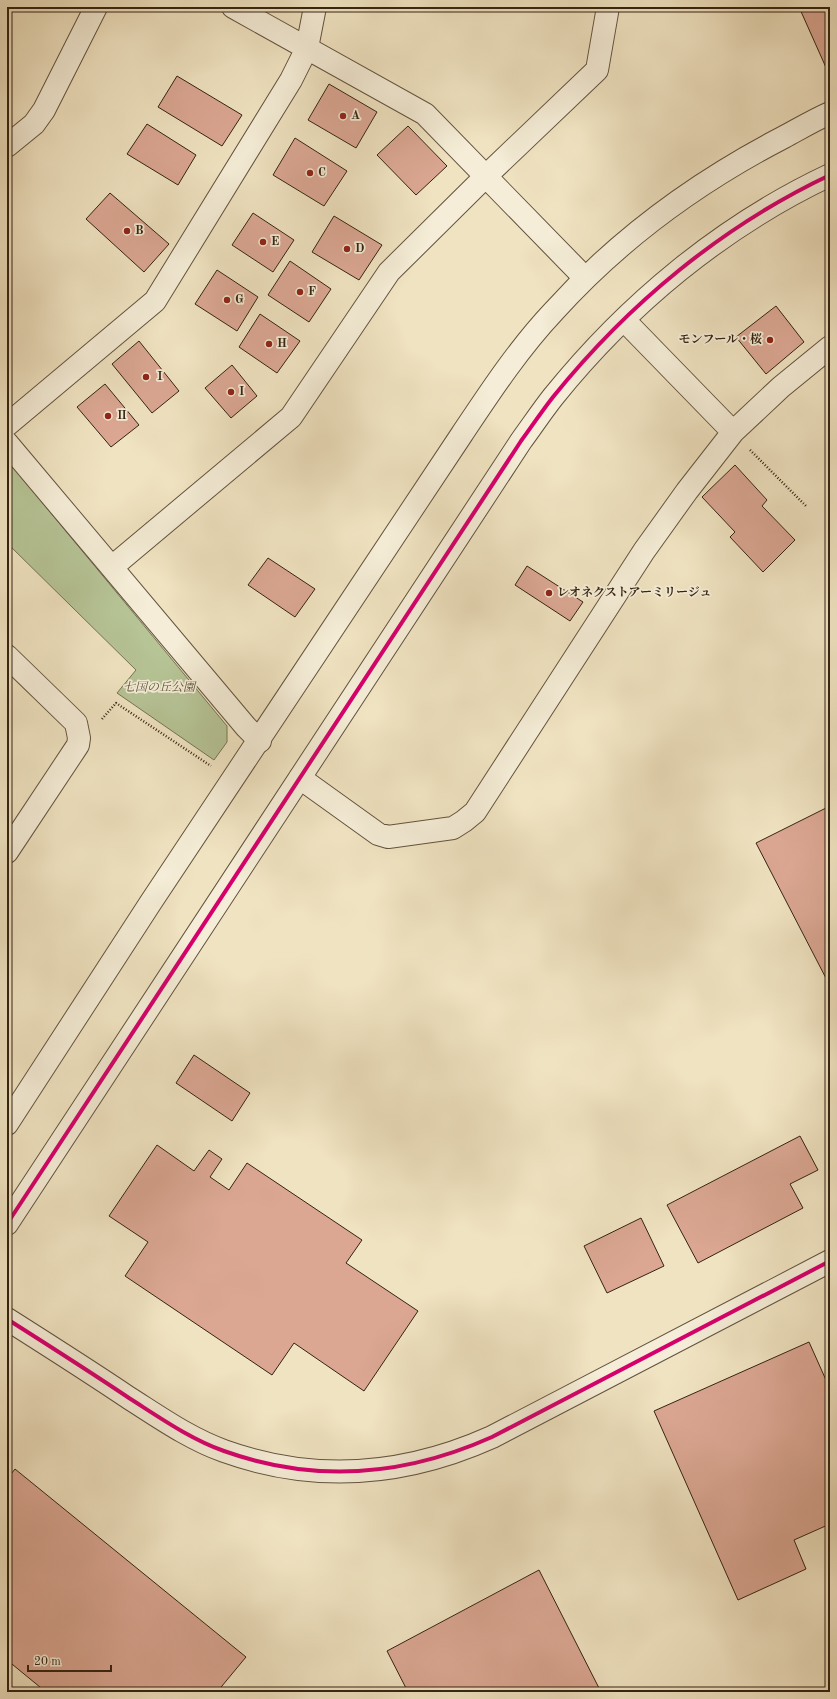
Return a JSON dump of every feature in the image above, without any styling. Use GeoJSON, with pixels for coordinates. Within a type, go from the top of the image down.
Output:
{"type":"FeatureCollection","features":[{"type":"Feature","properties":{"kind":"street"},"geometry":{"type":"LineString","coordinates":[[7,146],[34,124],[44,110],[96,7]]}},
{"type":"Feature","properties":{"kind":"street"},"geometry":{"type":"LineString","coordinates":[[233,7],[425,114],[585,278]]}},
{"type":"Feature","properties":{"kind":"street"},"geometry":{"type":"LineString","coordinates":[[7,424],[155,301],[291,80],[308,48],[315,7]]}},
{"type":"Feature","properties":{"kind":"street"},"geometry":{"type":"LineString","coordinates":[[112,567],[291,417],[389,272],[486,176],[597,70],[608,7]]}},
{"type":"Feature","properties":{"kind":"street"},"geometry":{"type":"LineString","coordinates":[[7,1124],[151,902],[260,741],[492,389],[553,311],[585,278],[651,221],[717,174],[752,153],[830,113]]}},
{"type":"Feature","properties":{"kind":"street"},"geometry":{"type":"LineString","coordinates":[[7,1224],[522,441],[553,397],[589,355],[670,276],[740,225],[799,190],[830,175]]}},
{"type":"Feature","properties":{"kind":"street"},"geometry":{"type":"LineString","coordinates":[[624,320],[733,432]]}},
{"type":"Feature","properties":{"kind":"street"},"geometry":{"type":"LineString","coordinates":[[300,778],[378,834],[388,837],[453,828],[464,821],[475,812],[665,521],[733,432],[782,387],[830,347]]}},
{"type":"Feature","properties":{"kind":"street"},"geometry":{"type":"LineString","coordinates":[[7,443],[246,727],[260,741]]}},
{"type":"Feature","properties":{"kind":"street"},"geometry":{"type":"LineString","coordinates":[[7,656],[76,723],[79,738],[78,745],[7,852]]}},
{"type":"Feature","properties":{"kind":"street"},"geometry":{"type":"LineString","coordinates":[[7,1319],[167,1422],[195,1438],[224,1451],[286,1467],[345,1473],[391,1469],[436,1459],[465,1449],[492,1437],[830,1261]]}},
{"type":"Feature","properties":{"kind":"path"},"geometry":{"type":"LineString","coordinates":[[733,432],[806,506]]}},
{"type":"Feature","properties":{"kind":"path"},"geometry":{"type":"LineString","coordinates":[[98,724],[116,703],[211,767]]}},
{"type":"Feature","properties":{"kind":"green space","name":"七国の丘公園"},"geometry":{"type":"Polygon","coordinates":[[[7,460],[227,726],[227,742],[214,760],[117,693],[136,670],[7,543],[7,460]]]}},
{"type":"Feature","properties":{"kind":"building"},"geometry":{"type":"Polygon","coordinates":[[[799,7],[830,7],[830,72],[828,72],[799,7]]]}},
{"type":"Feature","properties":{"kind":"building"},"geometry":{"type":"Polygon","coordinates":[[[177,76],[242,115],[222,146],[158,107],[177,76]]]}},
{"type":"Feature","properties":{"kind":"building","name":"A"},"geometry":{"type":"Polygon","coordinates":[[[329,84],[377,112],[356,148],[308,120],[329,84]]]}},
{"type":"Feature","properties":{"kind":"building"},"geometry":{"type":"Polygon","coordinates":[[[147,124],[196,155],[178,185],[127,154],[147,124]]]}},
{"type":"Feature","properties":{"kind":"building"},"geometry":{"type":"Polygon","coordinates":[[[408,126],[447,166],[416,195],[377,155],[408,126]]]}},
{"type":"Feature","properties":{"kind":"building","name":"C"},"geometry":{"type":"Polygon","coordinates":[[[295,138],[347,171],[324,206],[273,175],[295,138]]]}},
{"type":"Feature","properties":{"kind":"building","name":"B"},"geometry":{"type":"Polygon","coordinates":[[[110,193],[169,244],[144,272],[86,219],[110,193]]]}},
{"type":"Feature","properties":{"kind":"building","name":"E"},"geometry":{"type":"Polygon","coordinates":[[[253,213],[294,240],[273,272],[232,245],[253,213]]]}},
{"type":"Feature","properties":{"kind":"building","name":"D"},"geometry":{"type":"Polygon","coordinates":[[[334,216],[382,245],[359,280],[312,252],[334,216]]]}},
{"type":"Feature","properties":{"kind":"building","name":"F"},"geometry":{"type":"Polygon","coordinates":[[[290,261],[331,289],[309,322],[268,295],[290,261]]]}},
{"type":"Feature","properties":{"kind":"building","name":"G"},"geometry":{"type":"Polygon","coordinates":[[[217,270],[258,297],[237,331],[195,304],[217,270]]]}},
{"type":"Feature","properties":{"kind":"building","name":"モンフール・桜"},"geometry":{"type":"Polygon","coordinates":[[[776,306],[804,342],[766,374],[736,337],[776,306]]]}},
{"type":"Feature","properties":{"kind":"building","name":"H"},"geometry":{"type":"Polygon","coordinates":[[[260,314],[300,341],[277,373],[239,347],[260,314]]]}},
{"type":"Feature","properties":{"kind":"building","name":"Ⅰ"},"geometry":{"type":"Polygon","coordinates":[[[139,341],[179,391],[152,413],[112,364],[139,341]]]}},
{"type":"Feature","properties":{"kind":"building","name":"I"},"geometry":{"type":"Polygon","coordinates":[[[232,365],[257,396],[231,418],[205,388],[232,365]]]}},
{"type":"Feature","properties":{"kind":"building","name":"Ⅱ"},"geometry":{"type":"Polygon","coordinates":[[[105,384],[139,425],[111,447],[77,407],[105,384]]]}},
{"type":"Feature","properties":{"kind":"building"},"geometry":{"type":"Polygon","coordinates":[[[735,465],[767,500],[762,506],[795,540],[763,572],[730,537],[735,532],[702,497],[735,465]]]}},
{"type":"Feature","properties":{"kind":"building"},"geometry":{"type":"Polygon","coordinates":[[[268,558],[315,589],[295,617],[248,585],[268,558]]]}},
{"type":"Feature","properties":{"kind":"building","name":"レオネクストアーミリージュ"},"geometry":{"type":"Polygon","coordinates":[[[527,566],[583,602],[570,621],[515,585],[527,566]]]}},
{"type":"Feature","properties":{"kind":"building"},"geometry":{"type":"Polygon","coordinates":[[[830,806],[830,986],[756,843],[830,806]]]}},
{"type":"Feature","properties":{"kind":"building"},"geometry":{"type":"Polygon","coordinates":[[[194,1055],[250,1093],[232,1121],[176,1083],[194,1055]]]}},
{"type":"Feature","properties":{"kind":"building"},"geometry":{"type":"Polygon","coordinates":[[[800,1136],[818,1170],[790,1184],[803,1208],[698,1263],[667,1205],[800,1136]]]}},
{"type":"Feature","properties":{"kind":"building"},"geometry":{"type":"Polygon","coordinates":[[[157,1145],[194,1171],[209,1150],[222,1159],[210,1177],[229,1190],[247,1163],[362,1240],[346,1263],[418,1311],[364,1391],[294,1343],[272,1375],[125,1276],[148,1242],[109,1216],[157,1145]]]}},
{"type":"Feature","properties":{"kind":"building"},"geometry":{"type":"Polygon","coordinates":[[[641,1218],[664,1266],[607,1293],[584,1246],[641,1218]]]}},
{"type":"Feature","properties":{"kind":"building"},"geometry":{"type":"Polygon","coordinates":[[[809,1342],[830,1389],[830,1524],[794,1540],[806,1569],[738,1600],[654,1411],[809,1342]]]}},
{"type":"Feature","properties":{"kind":"building"},"geometry":{"type":"Polygon","coordinates":[[[15,1469],[246,1657],[217,1692],[46,1692],[7,1660],[7,1479],[15,1469]]]}},
{"type":"Feature","properties":{"kind":"building"},"geometry":{"type":"Polygon","coordinates":[[[539,1570],[601,1692],[408,1692],[387,1651],[539,1570]]]}},
{"type":"Feature","properties":{"kind":"cycle path"},"geometry":{"type":"LineString","coordinates":[[7,1224],[521,441],[553,397],[613,330],[645,299],[679,270],[752,218],[790,195],[830,175]]}},
{"type":"Feature","properties":{"kind":"cycle path"},"geometry":{"type":"LineString","coordinates":[[7,1319],[163,1420],[211,1446],[258,1461],[292,1468],[326,1471],[360,1471],[393,1467],[426,1460],[459,1450],[492,1437],[830,1261]]}},
{"type":"Feature","properties":{"kind":"place","name":"A"},"geometry":{"type":"Point","coordinates":[343,116]}},
{"type":"Feature","properties":{"kind":"place","name":"C"},"geometry":{"type":"Point","coordinates":[310,173]}},
{"type":"Feature","properties":{"kind":"place","name":"B"},"geometry":{"type":"Point","coordinates":[127,231]}},
{"type":"Feature","properties":{"kind":"place","name":"E"},"geometry":{"type":"Point","coordinates":[263,242]}},
{"type":"Feature","properties":{"kind":"place","name":"D"},"geometry":{"type":"Point","coordinates":[347,249]}},
{"type":"Feature","properties":{"kind":"place","name":"F"},"geometry":{"type":"Point","coordinates":[300,292]}},
{"type":"Feature","properties":{"kind":"place","name":"G"},"geometry":{"type":"Point","coordinates":[227,300]}},
{"type":"Feature","properties":{"kind":"place","name":"モンフール・桜"},"geometry":{"type":"Point","coordinates":[770,340]}},
{"type":"Feature","properties":{"kind":"place","name":"H"},"geometry":{"type":"Point","coordinates":[269,344]}},
{"type":"Feature","properties":{"kind":"place","name":"Ⅰ"},"geometry":{"type":"Point","coordinates":[146,377]}},
{"type":"Feature","properties":{"kind":"place","name":"I"},"geometry":{"type":"Point","coordinates":[231,392]}},
{"type":"Feature","properties":{"kind":"place","name":"Ⅱ"},"geometry":{"type":"Point","coordinates":[108,416]}},
{"type":"Feature","properties":{"kind":"place","name":"レオネクストアーミリージュ"},"geometry":{"type":"Point","coordinates":[549,593]}}]}
